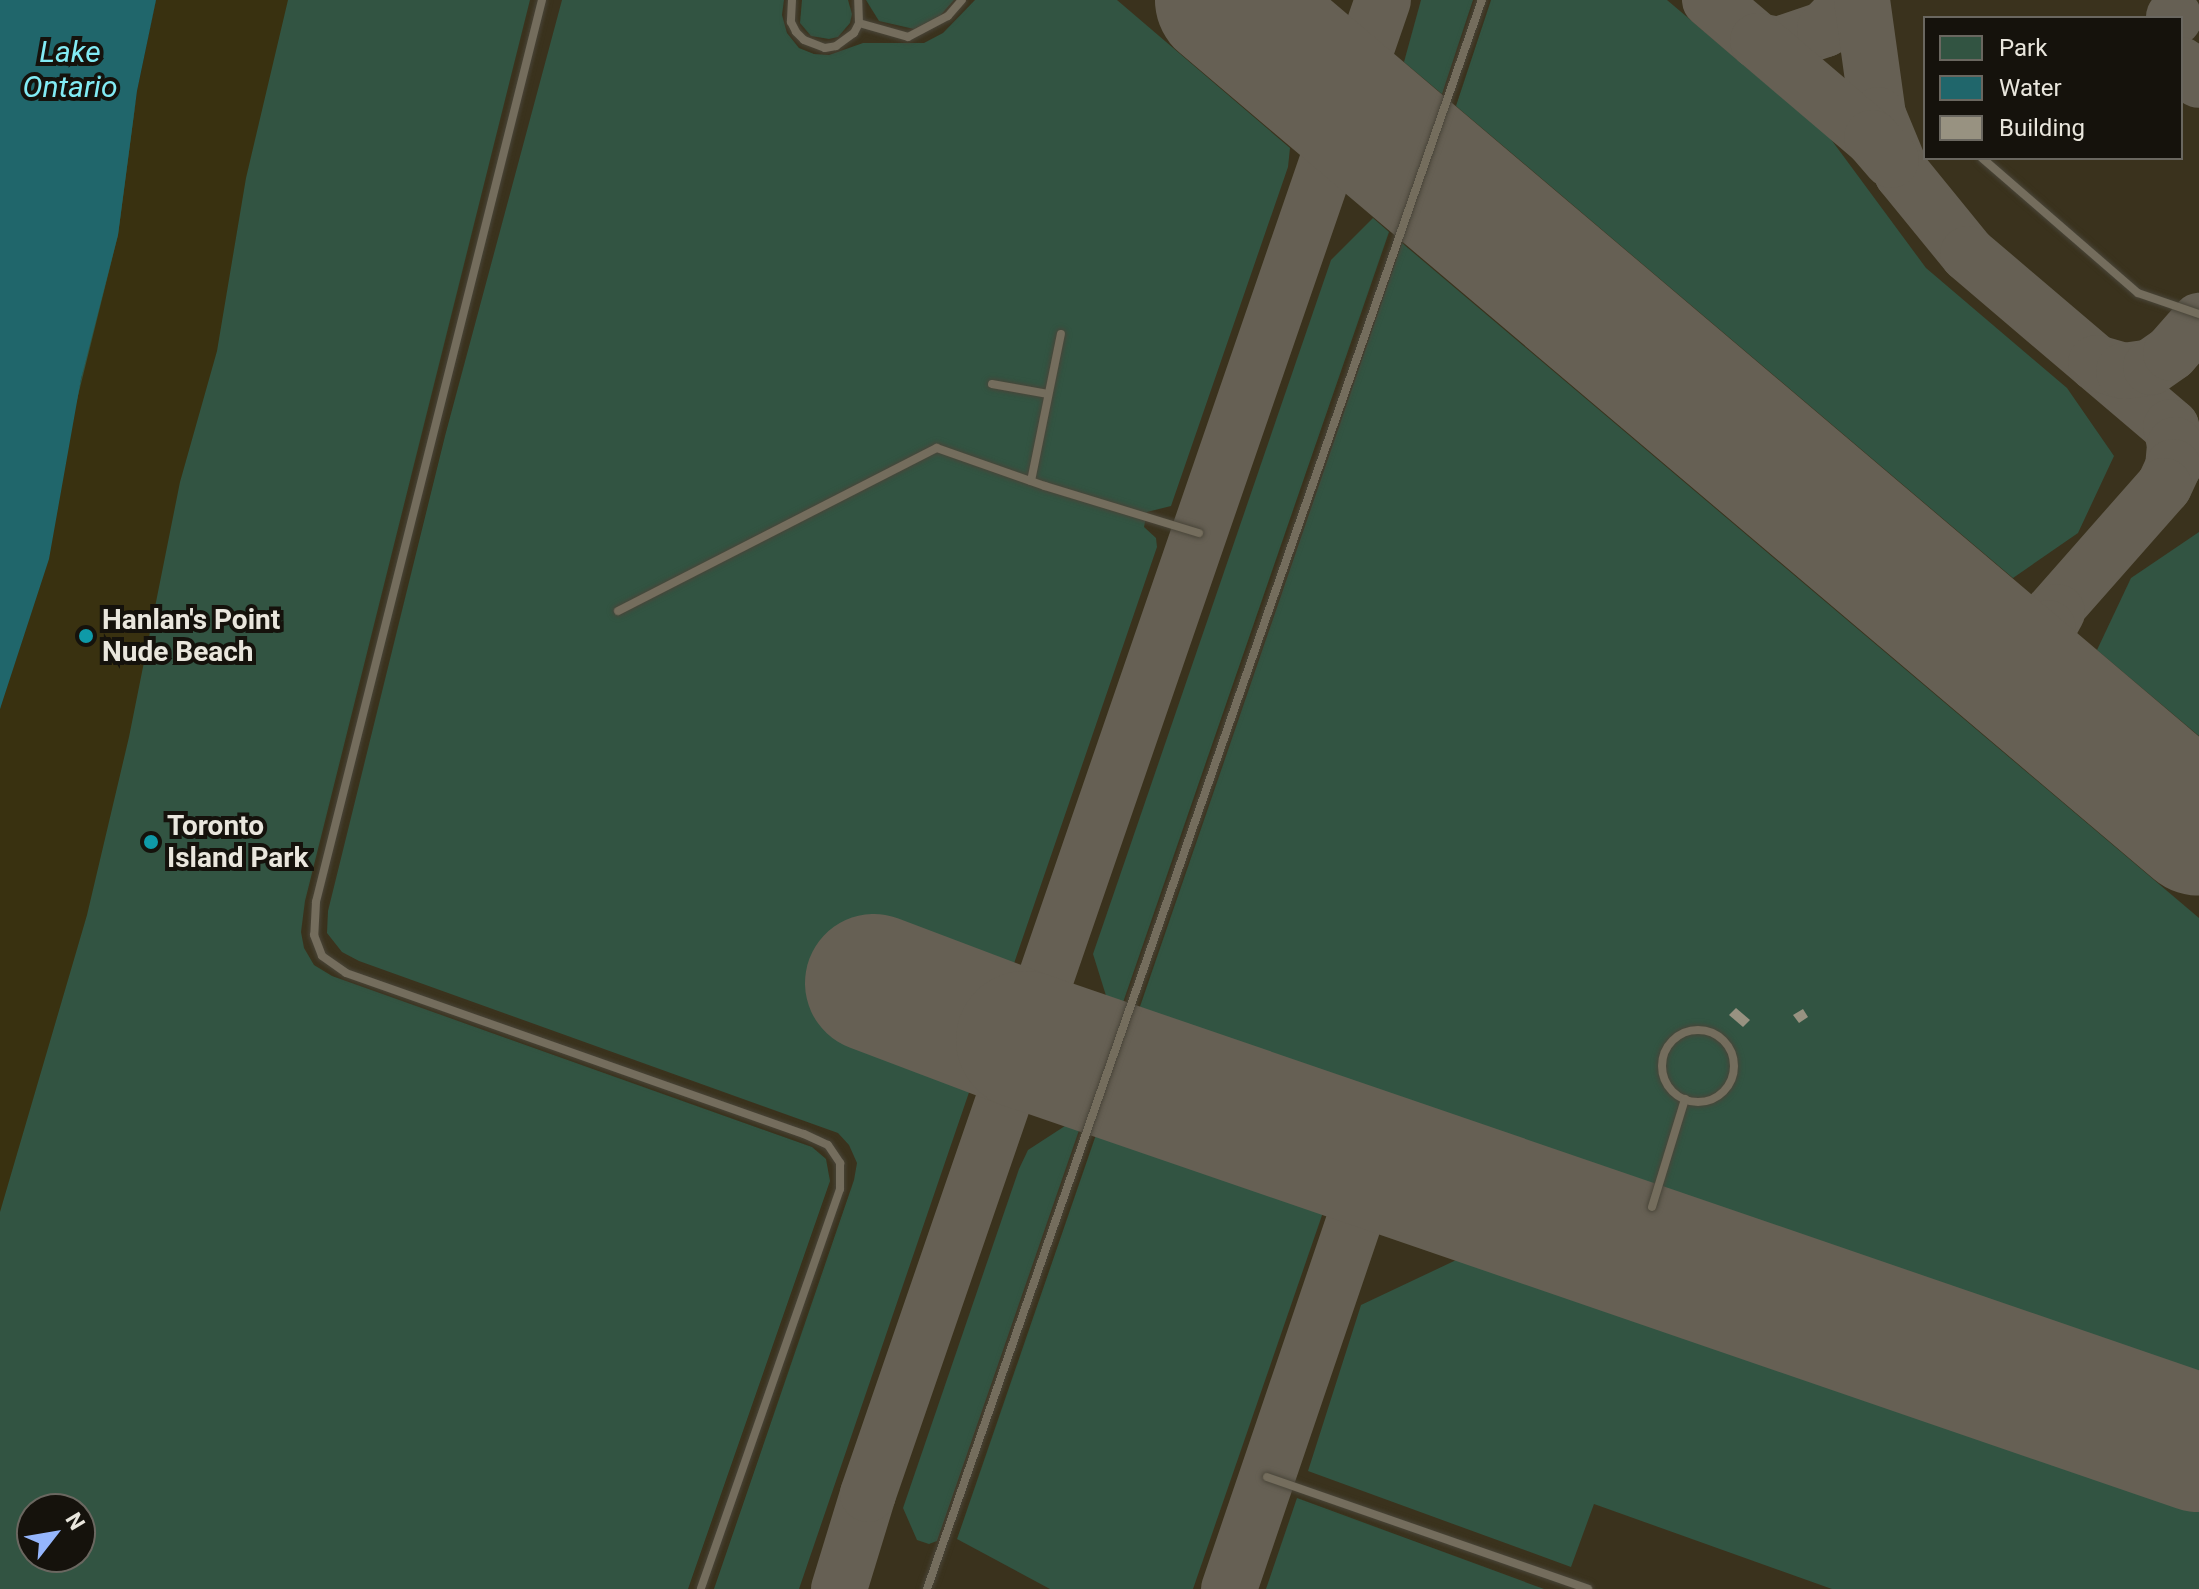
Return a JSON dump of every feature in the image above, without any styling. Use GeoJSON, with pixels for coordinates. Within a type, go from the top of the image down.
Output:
{"type":"FeatureCollection","features":[{"type":"Feature","properties":{"kind":"lane"},"geometry":{"type":"LineString","coordinates":[[542,0],[316,902],[314,935],[322,956],[346,973],[804,1134],[828,1145],[840,1163],[840,1189],[701,1589]]}},
{"type":"Feature","properties":{"kind":"lane"},"geometry":{"type":"LineString","coordinates":[[792,0],[791,22],[796,32],[814,46],[836,46],[854,33],[859,23],[858,0]]}},
{"type":"Feature","properties":{"kind":"lane"},"geometry":{"type":"LineString","coordinates":[[859,23],[908,37],[927,31],[948,16],[962,0]]}},
{"type":"Feature","properties":{"kind":"lane"},"geometry":{"type":"LineString","coordinates":[[927,1589],[1482,0]]}},
{"type":"Feature","properties":{"kind":"lane"},"geometry":{"type":"LineString","coordinates":[[1984,160],[2138,293],[2199,314]]}},
{"type":"Feature","properties":{"kind":"lane"},"geometry":{"type":"LineString","coordinates":[[1031,481],[1061,334]]}},
{"type":"Feature","properties":{"kind":"lane"},"geometry":{"type":"LineString","coordinates":[[992,384],[1048,394]]}},
{"type":"Feature","properties":{"kind":"lane"},"geometry":{"type":"LineString","coordinates":[[618,611],[937,448],[1199,533]]}},
{"type":"Feature","properties":{"kind":"lane"},"geometry":{"type":"LineString","coordinates":[[1709,1031],[1728,1044],[1733,1055],[1733,1078],[1727,1088],[1708,1101],[1685,1099],[1667,1083],[1663,1060],[1667,1048],[1685,1032],[1709,1031]]}},
{"type":"Feature","properties":{"kind":"lane"},"geometry":{"type":"LineString","coordinates":[[1652,1207],[1685,1099]]}},
{"type":"Feature","properties":{"kind":"lane"},"geometry":{"type":"LineString","coordinates":[[1267,1477],[1588,1589]]}},
{"type":"Feature","properties":{"kind":"shaded area"},"geometry":{"type":"Polygon","coordinates":[[[512,0],[2199,0],[2199,1589],[669,1589],[268,975],[512,0]]]}},
{"type":"Feature","properties":{"kind":"green space","name":"Toronto Island Park"},"geometry":{"type":"Polygon","coordinates":[[[156,0],[530,0],[305,901],[301,932],[304,948],[314,965],[332,976],[812,1147],[826,1159],[830,1181],[688,1589],[0,1589],[0,709],[81,379],[156,0]]]}},
{"type":"Feature","properties":{"kind":"green space"},"geometry":{"type":"Polygon","coordinates":[[[562,0],[784,0],[782,15],[787,33],[799,48],[814,54],[829,55],[863,43],[924,43],[943,33],[975,0],[1117,0],[1290,148],[1288,167],[1171,506],[1147,512],[1144,527],[1156,538],[1157,547],[1009,978],[1005,981],[884,939],[853,1027],[977,1069],[799,1589],[714,1589],[854,1180],[857,1163],[849,1145],[838,1133],[359,961],[342,952],[327,933],[328,911],[445,436],[562,0]]]}},
{"type":"Feature","properties":{"kind":"green space"},"geometry":{"type":"Polygon","coordinates":[[[802,0],[848,0],[852,14],[850,23],[838,37],[811,36],[800,23],[802,0]]]}},
{"type":"Feature","properties":{"kind":"green space"},"geometry":{"type":"Polygon","coordinates":[[[866,0],[954,0],[939,17],[914,29],[879,21],[866,0]]]}},
{"type":"Feature","properties":{"kind":"green space"},"geometry":{"type":"Polygon","coordinates":[[[1421,0],[1473,0],[1442,94],[1404,62],[1421,0]]]}},
{"type":"Feature","properties":{"kind":"green space"},"geometry":{"type":"Polygon","coordinates":[[[1491,0],[1667,0],[1830,138],[1926,268],[2067,388],[2114,456],[2078,533],[2013,578],[1456,106],[1491,0]]]}},
{"type":"Feature","properties":{"kind":"green space"},"geometry":{"type":"Polygon","coordinates":[[[1373,218],[1389,232],[1117,1020],[1114,1021],[1093,954],[1331,260],[1373,218]]]}},
{"type":"Feature","properties":{"kind":"green space"},"geometry":{"type":"Polygon","coordinates":[[[1402,243],[2199,918],[2199,1393],[1144,1033],[1135,1021],[1402,243]]]}},
{"type":"Feature","properties":{"kind":"green space"},"geometry":{"type":"Polygon","coordinates":[[[2199,532],[2199,736],[2097,650],[2131,578],[2199,532]]]}},
{"type":"Feature","properties":{"kind":"green space"},"geometry":{"type":"Polygon","coordinates":[[[1085,1113],[937,1541],[929,1544],[917,1540],[903,1508],[1019,1169],[1028,1150],[1085,1113]]]}},
{"type":"Feature","properties":{"kind":"green space"},"geometry":{"type":"Polygon","coordinates":[[[1110,1118],[1329,1195],[1193,1589],[1050,1589],[957,1539],[1099,1126],[1110,1118]]]}},
{"type":"Feature","properties":{"kind":"green space"},"geometry":{"type":"Polygon","coordinates":[[[1488,1245],[2199,1490],[2199,1589],[1832,1589],[1594,1504],[1571,1567],[1308,1471],[1361,1305],[1488,1245]]]}},
{"type":"Feature","properties":{"kind":"green space"},"geometry":{"type":"Polygon","coordinates":[[[1297,1498],[1544,1589],[1266,1589],[1297,1498]]]}},
{"type":"Feature","properties":{"kind":"sand","name":"Hanlan's Point Nude Beach"},"geometry":{"type":"Polygon","coordinates":[[[156,0],[288,0],[246,178],[217,351],[180,482],[129,737],[87,915],[0,1212],[0,709],[118,235],[137,91],[156,0]]]}},
{"type":"Feature","properties":{"kind":"water","name":"Lake Ontario"},"geometry":{"type":"Polygon","coordinates":[[[0,0],[156,0],[137,91],[118,235],[81,379],[49,559],[0,709],[0,0]]]}},
{"type":"Feature","properties":{"kind":"building"},"geometry":{"type":"Polygon","coordinates":[[[1736,1008],[1750,1020],[1743,1027],[1729,1015],[1736,1008]]]}},
{"type":"Feature","properties":{"kind":"building"},"geometry":{"type":"Polygon","coordinates":[[[1803,1009],[1808,1017],[1799,1023],[1793,1015],[1803,1009]]]}},
{"type":"Feature","properties":{"kind":"taxiway"},"geometry":{"type":"LineString","coordinates":[[839,1589],[868,1494],[1383,0]]}},
{"type":"Feature","properties":{"kind":"taxiway"},"geometry":{"type":"LineString","coordinates":[[1710,0],[1758,41],[1778,45],[1825,29],[1853,0]]}},
{"type":"Feature","properties":{"kind":"taxiway"},"geometry":{"type":"LineString","coordinates":[[1862,0],[1878,115],[1902,173],[1968,254],[2171,427],[2175,445],[2173,467],[2164,486],[2044,622],[2011,633],[1996,633],[1956,621]]}},
{"type":"Feature","properties":{"kind":"taxiway"},"geometry":{"type":"LineString","coordinates":[[1758,41],[1872,138],[1891,160]]}},
{"type":"Feature","properties":{"kind":"taxiway"},"geometry":{"type":"LineString","coordinates":[[2183,67],[2199,80]]}},
{"type":"Feature","properties":{"kind":"taxiway"},"geometry":{"type":"LineString","coordinates":[[2096,363],[2124,371],[2151,367],[2171,353],[2199,321]]}},
{"type":"Feature","properties":{"kind":"taxiway"},"geometry":{"type":"LineString","coordinates":[[2057,612],[2048,628],[2043,657],[2051,685],[2072,720]]}},
{"type":"Feature","properties":{"kind":"taxiway"},"geometry":{"type":"LineString","coordinates":[[1229,1589],[1376,1158]]}},
{"type":"Feature","properties":{"kind":"runway"},"geometry":{"type":"LineString","coordinates":[[1224,0],[2199,827]]}},
{"type":"Feature","properties":{"kind":"runway"},"geometry":{"type":"LineString","coordinates":[[874,983],[1025,1040],[2199,1443]]}},
{"type":"Feature","properties":{"kind":"place","name":"Hanlan's Point Nude Beach"},"geometry":{"type":"Point","coordinates":[86,636]}},
{"type":"Feature","properties":{"kind":"place","name":"Toronto Island Park"},"geometry":{"type":"Point","coordinates":[151,842]}}]}
